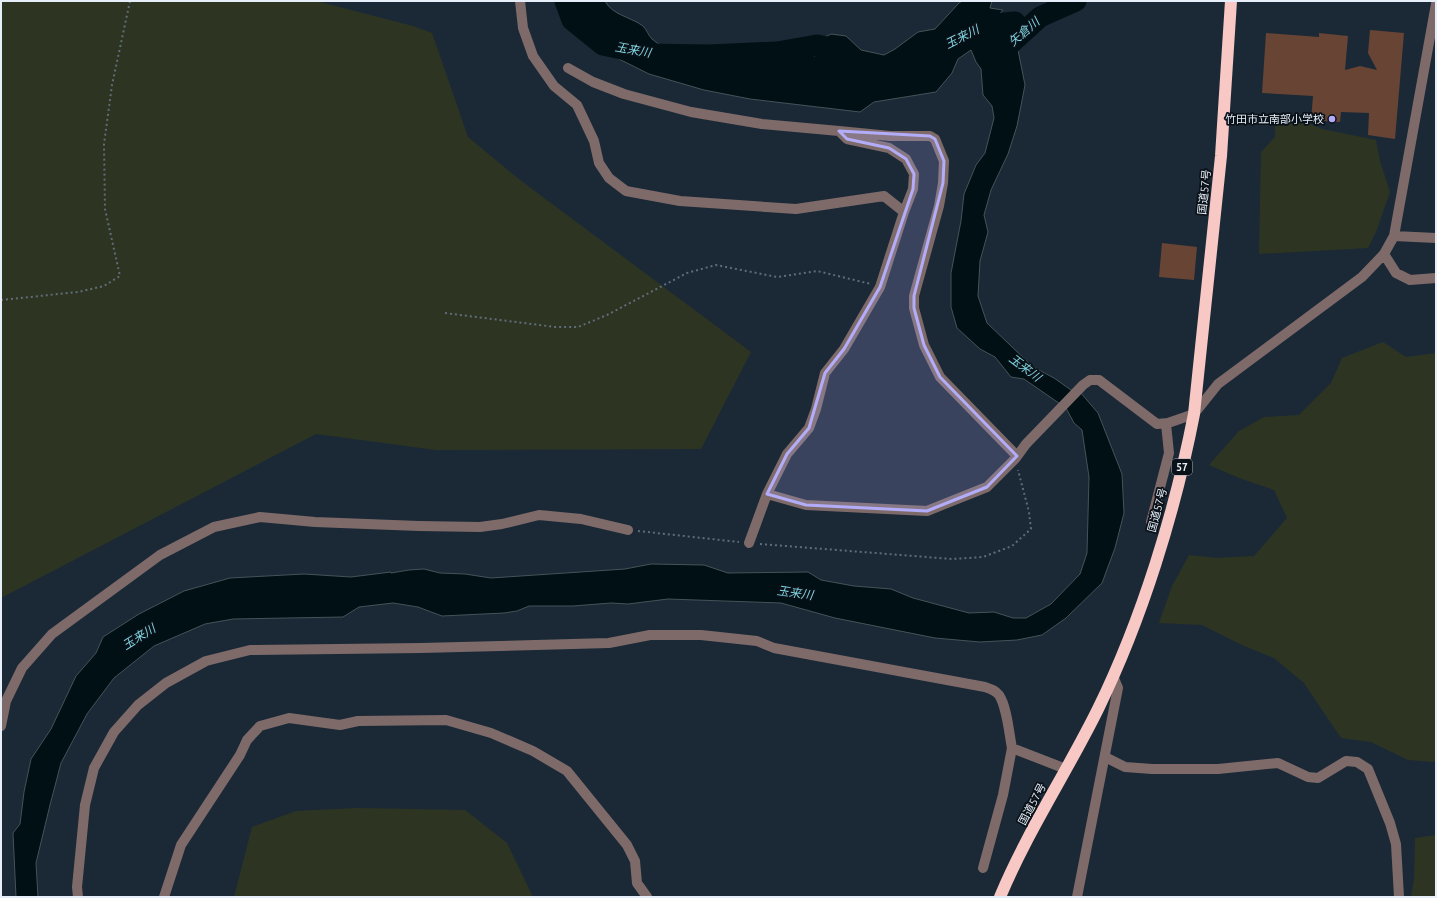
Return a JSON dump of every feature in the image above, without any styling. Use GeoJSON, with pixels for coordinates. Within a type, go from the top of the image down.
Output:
{"type":"FeatureCollection","features":[{"type":"Feature","properties":{"kind":"highway","name":"国道57号"},"geometry":{"type":"LineString","coordinates":[[1000,897],[1020,853],[1098,709],[1113,676],[1134,624],[1161,546],[1188,445],[1194,414],[1221,156],[1231,1]]}},
{"type":"Feature","properties":{"kind":"street"},"geometry":{"type":"LineString","coordinates":[[520,1],[523,28],[533,56],[554,86],[577,105],[594,141],[599,163],[608,178],[626,191],[680,201],[796,209],[884,196],[904,212]]}},
{"type":"Feature","properties":{"kind":"street"},"geometry":{"type":"LineString","coordinates":[[766,494],[806,505],[926,511],[987,487],[1016,458],[1026,444],[1083,385],[1090,380],[1099,380],[1157,424],[1166,424],[1194,414],[1218,384],[1362,277],[1384,254],[1394,236],[1432,50],[1436,4]]}},
{"type":"Feature","properties":{"kind":"street"},"geometry":{"type":"LineString","coordinates":[[568,68],[593,82],[624,94],[691,112],[762,124],[890,136],[930,136],[936,139],[944,161],[943,183],[939,206],[914,296],[914,308],[924,345],[940,377],[1016,458]]}},
{"type":"Feature","properties":{"kind":"street"},"geometry":{"type":"LineString","coordinates":[[749,543],[766,494],[787,454],[809,428],[816,409],[825,373],[844,349],[880,287],[913,189],[914,174],[906,159],[889,148],[847,139],[839,131]]}},
{"type":"Feature","properties":{"kind":"street"},"geometry":{"type":"LineString","coordinates":[[1394,236],[1436,238]]}},
{"type":"Feature","properties":{"kind":"street"},"geometry":{"type":"LineString","coordinates":[[1384,254],[1396,273],[1410,280],[1436,278]]}},
{"type":"Feature","properties":{"kind":"street"},"geometry":{"type":"LineString","coordinates":[[1151,522],[1169,453],[1166,424]]}},
{"type":"Feature","properties":{"kind":"street"},"geometry":{"type":"LineString","coordinates":[[1,726],[6,701],[22,668],[52,634],[160,555],[214,527],[260,516],[330,522],[480,527],[502,524],[539,515],[581,519],[628,530]]}},
{"type":"Feature","properties":{"kind":"street"},"geometry":{"type":"LineString","coordinates":[[78,897],[77,887],[85,805],[94,768],[114,732],[138,705],[166,683],[206,661],[250,650],[429,648],[609,643],[650,636],[701,635],[757,641],[774,648],[985,687],[993,690],[999,696],[1004,708],[1012,748],[1003,795],[983,868]]}},
{"type":"Feature","properties":{"kind":"street"},"geometry":{"type":"LineString","coordinates":[[1077,897],[1118,688],[1113,676]]}},
{"type":"Feature","properties":{"kind":"street"},"geometry":{"type":"LineString","coordinates":[[164,897],[181,845],[240,755],[247,740],[260,726],[289,718],[340,725],[358,720],[446,720],[491,733],[533,751],[567,770],[627,845],[635,861],[637,883],[647,897]]}},
{"type":"Feature","properties":{"kind":"street"},"geometry":{"type":"LineString","coordinates":[[1012,748],[1066,769]]}},
{"type":"Feature","properties":{"kind":"street"},"geometry":{"type":"LineString","coordinates":[[1105,757],[1125,767],[1152,769],[1218,768],[1278,763],[1308,777],[1318,778],[1346,761],[1357,762],[1368,769],[1390,823],[1396,844],[1399,897]]}},
{"type":"Feature","properties":{"kind":"path"},"geometry":{"type":"LineString","coordinates":[[1,300],[78,292],[104,286],[120,276],[106,209],[104,144],[112,85],[130,1]]}},
{"type":"Feature","properties":{"kind":"path"},"geometry":{"type":"LineString","coordinates":[[445,313],[555,327],[578,327],[607,315],[687,273],[716,265],[777,277],[817,271],[880,287]]}},
{"type":"Feature","properties":{"kind":"path"},"geometry":{"type":"LineString","coordinates":[[628,530],[749,543],[952,559],[983,558],[1012,546],[1031,529],[1029,512],[1016,458]]}},
{"type":"Feature","properties":{"kind":"highlighted area"},"geometry":{"type":"Polygon","coordinates":[[[839,131],[930,136],[935,139],[944,161],[943,183],[914,296],[914,308],[924,345],[940,377],[1017,456],[987,487],[927,511],[806,505],[767,494],[787,454],[809,428],[825,373],[844,349],[880,287],[913,189],[914,174],[906,159],[889,148],[847,139],[839,131]]]}},
{"type":"Feature","properties":{"kind":"green space"},"geometry":{"type":"Polygon","coordinates":[[[1,1],[316,1],[413,26],[432,33],[468,137],[520,180],[751,352],[701,449],[436,450],[316,434],[1,598],[1,1]]]}},
{"type":"Feature","properties":{"kind":"green space"},"geometry":{"type":"Polygon","coordinates":[[[1275,123],[1308,123],[1322,129],[1376,140],[1380,161],[1390,192],[1376,232],[1368,248],[1259,254],[1261,152],[1275,137],[1275,123]]]}},
{"type":"Feature","properties":{"kind":"green space"},"geometry":{"type":"Polygon","coordinates":[[[1383,342],[1406,357],[1436,353],[1436,762],[1408,760],[1371,742],[1341,738],[1304,683],[1274,658],[1242,645],[1202,625],[1159,623],[1172,586],[1189,555],[1217,558],[1254,556],[1287,518],[1274,490],[1239,478],[1209,465],[1239,431],[1264,417],[1299,415],[1331,383],[1342,358],[1383,342]]]}},
{"type":"Feature","properties":{"kind":"green space"},"geometry":{"type":"Polygon","coordinates":[[[357,808],[465,810],[507,843],[533,897],[234,897],[252,827],[296,811],[357,808]]]}},
{"type":"Feature","properties":{"kind":"green space"},"geometry":{"type":"Polygon","coordinates":[[[1436,835],[1436,897],[1411,897],[1414,879],[1415,838],[1436,835]]]}},
{"type":"Feature","properties":{"kind":"water"},"geometry":{"type":"Polygon","coordinates":[[[571,1],[605,1],[612,10],[643,26],[652,39],[658,44],[670,51],[705,61],[721,51],[743,49],[772,57],[794,51],[815,56],[817,41],[831,34],[846,36],[861,50],[884,55],[918,32],[935,29],[962,1],[992,1],[990,8],[1003,10],[996,18],[1004,26],[1017,45],[1025,85],[1017,126],[1008,154],[991,190],[984,215],[988,232],[980,261],[978,296],[987,323],[1033,367],[1054,378],[1071,390],[1080,392],[1098,413],[1122,474],[1124,513],[1115,548],[1102,583],[1066,618],[1042,635],[1017,640],[980,642],[935,638],[835,618],[781,603],[668,599],[628,604],[611,603],[573,606],[529,606],[517,611],[504,613],[442,616],[418,607],[393,603],[359,607],[343,617],[233,619],[205,624],[154,646],[114,678],[87,714],[61,763],[36,863],[38,897],[16,897],[13,833],[20,824],[24,792],[31,759],[51,729],[76,676],[96,653],[103,637],[139,614],[184,591],[230,578],[304,574],[351,577],[424,569],[440,573],[465,574],[491,578],[625,569],[651,564],[704,565],[728,573],[808,572],[821,580],[854,586],[891,589],[913,598],[969,613],[994,612],[1013,618],[1026,618],[1051,604],[1080,574],[1087,553],[1089,477],[1082,430],[1074,423],[1066,408],[1024,379],[1011,377],[995,357],[980,349],[957,328],[951,307],[951,273],[961,221],[964,194],[976,165],[985,153],[994,118],[992,106],[983,95],[981,69],[971,50],[958,59],[952,73],[936,92],[874,102],[860,112],[750,99],[704,90],[649,74],[617,58],[601,40],[599,31],[581,16],[571,1]]]}},
{"type":"Feature","properties":{"kind":"building"},"geometry":{"type":"Polygon","coordinates":[[[1370,30],[1404,33],[1395,139],[1368,135],[1369,113],[1341,112],[1340,122],[1311,120],[1313,96],[1262,93],[1266,33],[1319,37],[1319,33],[1348,36],[1345,70],[1360,66],[1377,70],[1368,53],[1370,30]]]}},
{"type":"Feature","properties":{"kind":"building"},"geometry":{"type":"Polygon","coordinates":[[[1162,243],[1197,247],[1194,280],[1159,277],[1162,243]]]}},
{"type":"Feature","properties":{"kind":"waterway","name":"玉来川"},"geometry":{"type":"LineString","coordinates":[[565,1],[572,20],[603,45],[645,54],[709,55],[777,52],[817,45],[845,51]]}},
{"type":"Feature","properties":{"kind":"waterway","name":"矢倉川"},"geometry":{"type":"LineString","coordinates":[[1007,47],[1040,17],[1076,1]]}},
{"type":"Feature","properties":{"kind":"waterway","name":"玉来川"},"geometry":{"type":"LineString","coordinates":[[975,31],[985,25],[1015,22],[997,55],[997,58]]}},
{"type":"Feature","properties":{"kind":"place","name":"竹田市立南部小学校"},"geometry":{"type":"Point","coordinates":[1332,119]}}]}
